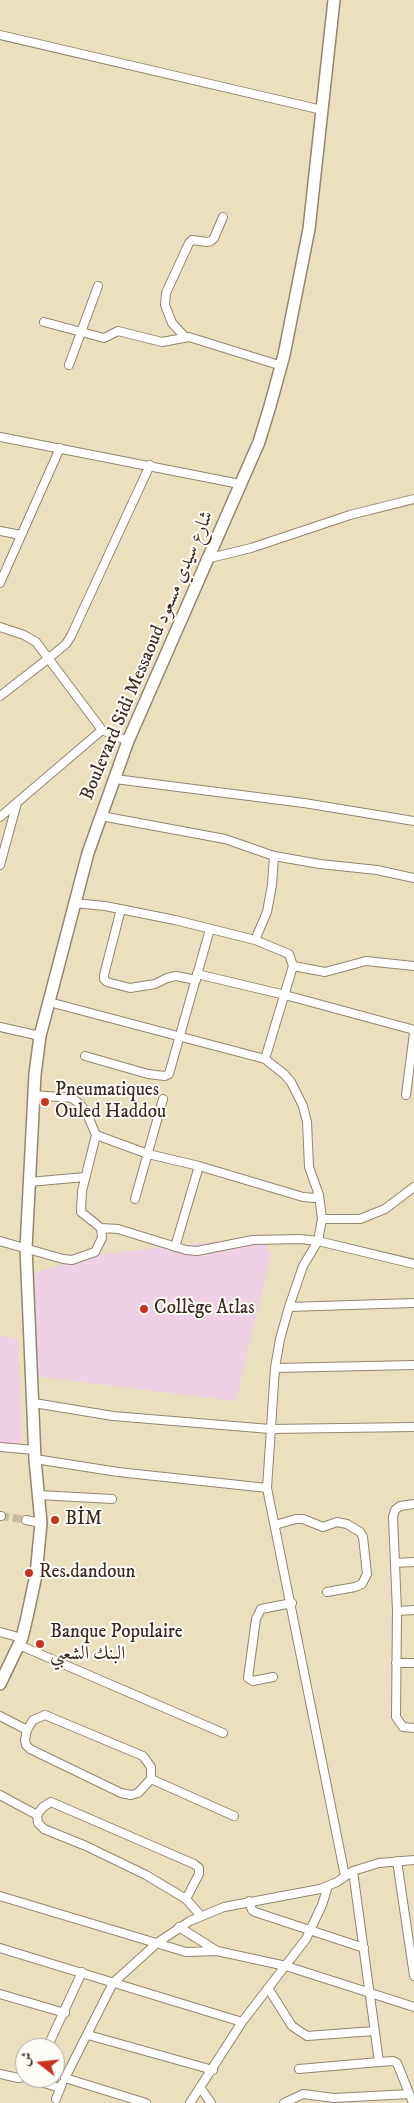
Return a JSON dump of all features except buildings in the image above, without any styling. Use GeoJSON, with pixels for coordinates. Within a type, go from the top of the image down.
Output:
{"type":"FeatureCollection","features":[{"type":"Feature","properties":{"kind":"street","name":"Boulevard Sidi Messaoud شارع سيدي مسعود"},"geometry":{"type":"LineString","coordinates":[[0,1684],[20,1642],[33,1589],[41,1523],[35,1454],[26,1248],[34,1094],[40,1036],[88,853],[128,741],[177,631],[206,559],[259,442],[282,366],[309,229],[334,0]]}},
{"type":"Feature","properties":{"kind":"street"},"geometry":{"type":"LineString","coordinates":[[0,35],[322,110]]}},
{"type":"Feature","properties":{"kind":"street"},"geometry":{"type":"LineString","coordinates":[[185,337],[172,323],[165,305],[166,293],[189,243],[192,240],[211,241],[223,217]]}},
{"type":"Feature","properties":{"kind":"street"},"geometry":{"type":"LineString","coordinates":[[69,365],[98,286]]}},
{"type":"Feature","properties":{"kind":"street"},"geometry":{"type":"LineString","coordinates":[[44,322],[104,338],[118,330],[162,342],[185,337],[282,366]]}},
{"type":"Feature","properties":{"kind":"street"},"geometry":{"type":"LineString","coordinates":[[0,436],[240,484]]}},
{"type":"Feature","properties":{"kind":"street"},"geometry":{"type":"LineString","coordinates":[[0,583],[60,448]]}},
{"type":"Feature","properties":{"kind":"street"},"geometry":{"type":"LineString","coordinates":[[0,696],[66,644],[76,627],[150,465]]}},
{"type":"Feature","properties":{"kind":"street"},"geometry":{"type":"LineString","coordinates":[[206,559],[251,548],[350,514],[414,499]]}},
{"type":"Feature","properties":{"kind":"street"},"geometry":{"type":"LineString","coordinates":[[0,530],[21,535]]}},
{"type":"Feature","properties":{"kind":"street"},"geometry":{"type":"LineString","coordinates":[[0,627],[24,635],[36,642],[102,730],[128,741]]}},
{"type":"Feature","properties":{"kind":"street"},"geometry":{"type":"LineString","coordinates":[[0,817],[102,730]]}},
{"type":"Feature","properties":{"kind":"street"},"geometry":{"type":"LineString","coordinates":[[115,779],[304,803],[414,821]]}},
{"type":"Feature","properties":{"kind":"street"},"geometry":{"type":"LineString","coordinates":[[0,865],[17,803]]}},
{"type":"Feature","properties":{"kind":"street"},"geometry":{"type":"LineString","coordinates":[[101,816],[225,839],[274,856],[320,864],[377,870],[414,878]]}},
{"type":"Feature","properties":{"kind":"street"},"geometry":{"type":"LineString","coordinates":[[255,940],[267,912],[272,885],[274,856]]}},
{"type":"Feature","properties":{"kind":"street"},"geometry":{"type":"LineString","coordinates":[[74,903],[120,909],[175,920],[255,940],[289,954],[293,966],[265,1059]]}},
{"type":"Feature","properties":{"kind":"street"},"geometry":{"type":"LineString","coordinates":[[120,909],[104,975],[104,979],[107,982],[130,988],[155,984],[176,976],[196,977],[285,995],[414,1032],[406,1096]]}},
{"type":"Feature","properties":{"kind":"street"},"geometry":{"type":"LineString","coordinates":[[85,1056],[148,1074],[165,1076],[169,1074],[210,929]]}},
{"type":"Feature","properties":{"kind":"street"},"geometry":{"type":"LineString","coordinates":[[293,966],[325,972],[366,961],[414,966]]}},
{"type":"Feature","properties":{"kind":"street"},"geometry":{"type":"LineString","coordinates":[[49,1002],[265,1059],[284,1074],[303,1106],[307,1122],[309,1167],[318,1195],[322,1219],[318,1241],[303,1266],[280,1339],[270,1429],[267,1488],[292,1603],[345,1876]]}},
{"type":"Feature","properties":{"kind":"street"},"geometry":{"type":"LineString","coordinates":[[0,1027],[40,1036]]}},
{"type":"Feature","properties":{"kind":"street"},"geometry":{"type":"LineString","coordinates":[[34,1094],[72,1098],[81,1105],[87,1114],[96,1135],[85,1177],[81,1212],[101,1228],[118,1229],[186,1250],[197,1251],[261,1240],[300,1239],[318,1241],[414,1264]]}},
{"type":"Feature","properties":{"kind":"street"},"geometry":{"type":"LineString","coordinates":[[136,1199],[163,1099]]}},
{"type":"Feature","properties":{"kind":"street"},"geometry":{"type":"LineString","coordinates":[[96,1135],[148,1154],[199,1166],[303,1197],[314,1198],[318,1195]]}},
{"type":"Feature","properties":{"kind":"street"},"geometry":{"type":"LineString","coordinates":[[176,1247],[199,1166]]}},
{"type":"Feature","properties":{"kind":"street"},"geometry":{"type":"LineString","coordinates":[[29,1182],[85,1177]]}},
{"type":"Feature","properties":{"kind":"street"},"geometry":{"type":"LineString","coordinates":[[322,1219],[360,1219],[385,1209],[414,1187]]}},
{"type":"Feature","properties":{"kind":"street"},"geometry":{"type":"LineString","coordinates":[[0,1241],[63,1259],[81,1258],[96,1252],[102,1238],[101,1228]]}},
{"type":"Feature","properties":{"kind":"street"},"geometry":{"type":"LineString","coordinates":[[289,1307],[414,1303]]}},
{"type":"Feature","properties":{"kind":"street"},"geometry":{"type":"LineString","coordinates":[[276,1368],[414,1365]]}},
{"type":"Feature","properties":{"kind":"street"},"geometry":{"type":"LineString","coordinates":[[34,1403],[122,1417],[270,1429],[414,1427]]}},
{"type":"Feature","properties":{"kind":"street"},"geometry":{"type":"LineString","coordinates":[[0,1447],[118,1472],[267,1488]]}},
{"type":"Feature","properties":{"kind":"street"},"geometry":{"type":"LineString","coordinates":[[39,1495],[112,1499]]}},
{"type":"Feature","properties":{"kind":"street"},"geometry":{"type":"LineString","coordinates":[[414,1504],[400,1506],[394,1514],[397,1611],[396,1717],[403,1727],[414,1728]]}},
{"type":"Feature","properties":{"kind":"street"},"geometry":{"type":"LineString","coordinates":[[275,1524],[296,1519],[323,1527],[337,1522],[347,1524],[360,1532],[363,1537],[366,1574],[362,1584],[327,1592]]}},
{"type":"Feature","properties":{"kind":"street"},"geometry":{"type":"LineString","coordinates":[[26,1520],[41,1523]]}},
{"type":"Feature","properties":{"kind":"street"},"geometry":{"type":"LineString","coordinates":[[395,1564],[414,1562]]}},
{"type":"Feature","properties":{"kind":"street"},"geometry":{"type":"LineString","coordinates":[[273,1678],[253,1681],[248,1678],[256,1618],[262,1609],[292,1603]]}},
{"type":"Feature","properties":{"kind":"street"},"geometry":{"type":"LineString","coordinates":[[397,1611],[414,1610]]}},
{"type":"Feature","properties":{"kind":"street"},"geometry":{"type":"LineString","coordinates":[[0,1632],[223,1733]]}},
{"type":"Feature","properties":{"kind":"street"},"geometry":{"type":"LineString","coordinates":[[396,1663],[414,1662]]}},
{"type":"Feature","properties":{"kind":"street"},"geometry":{"type":"LineString","coordinates":[[45,1715],[143,1756],[151,1768],[150,1780],[138,1793],[131,1795],[121,1793],[30,1749],[26,1745],[26,1730],[33,1720],[45,1715]]}},
{"type":"Feature","properties":{"kind":"street"},"geometry":{"type":"LineString","coordinates":[[1,1717],[26,1730]]}},
{"type":"Feature","properties":{"kind":"street"},"geometry":{"type":"LineString","coordinates":[[150,1780],[234,1816]]}},
{"type":"Feature","properties":{"kind":"street"},"geometry":{"type":"LineString","coordinates":[[0,1795],[37,1815]]}},
{"type":"Feature","properties":{"kind":"street"},"geometry":{"type":"LineString","coordinates":[[186,1899],[200,1872],[194,1864],[51,1802],[43,1806],[37,1815],[38,1823],[44,1829],[123,1862],[186,1899],[201,1916]]}},
{"type":"Feature","properties":{"kind":"street"},"geometry":{"type":"LineString","coordinates":[[146,2103],[65,2078],[113,1983],[157,1943],[179,1927],[224,1907],[328,1886],[353,1872],[379,1863],[414,1860]]}},
{"type":"Feature","properties":{"kind":"street"},"geometry":{"type":"LineString","coordinates":[[397,1861],[410,1923],[414,1976]]}},
{"type":"Feature","properties":{"kind":"street"},"geometry":{"type":"LineString","coordinates":[[353,1872],[379,2062]]}},
{"type":"Feature","properties":{"kind":"street"},"geometry":{"type":"LineString","coordinates":[[190,2103],[213,2070],[242,2022],[286,1966],[310,1931],[328,1886]]}},
{"type":"Feature","properties":{"kind":"street"},"geometry":{"type":"LineString","coordinates":[[0,1896],[186,1952],[217,1951],[286,1966],[414,2007]]}},
{"type":"Feature","properties":{"kind":"street"},"geometry":{"type":"LineString","coordinates":[[249,1901],[252,1910],[255,1912],[364,1948]]}},
{"type":"Feature","properties":{"kind":"street"},"geometry":{"type":"LineString","coordinates":[[179,1927],[217,1951]]}},
{"type":"Feature","properties":{"kind":"street"},"geometry":{"type":"LineString","coordinates":[[0,1948],[242,2022]]}},
{"type":"Feature","properties":{"kind":"street"},"geometry":{"type":"LineString","coordinates":[[53,2038],[82,1972]]}},
{"type":"Feature","properties":{"kind":"street"},"geometry":{"type":"LineString","coordinates":[[268,1988],[292,2026],[307,2036],[374,2031]]}},
{"type":"Feature","properties":{"kind":"street"},"geometry":{"type":"LineString","coordinates":[[0,1994],[65,2013]]}},
{"type":"Feature","properties":{"kind":"street"},"geometry":{"type":"LineString","coordinates":[[88,2035],[213,2070]]}},
{"type":"Feature","properties":{"kind":"street"},"geometry":{"type":"LineString","coordinates":[[299,2069],[393,2061],[397,2063],[413,2103]]}},
{"type":"Feature","properties":{"kind":"street"},"geometry":{"type":"LineString","coordinates":[[0,2074],[15,2077]]}},
{"type":"Feature","properties":{"kind":"street"},"geometry":{"type":"LineString","coordinates":[[200,2087],[211,2103]]}},
{"type":"Feature","properties":{"kind":"street"},"geometry":{"type":"LineString","coordinates":[[56,2099],[60,2088]]}},
{"type":"Feature","properties":{"kind":"street"},"geometry":{"type":"LineString","coordinates":[[284,2103],[303,2094],[334,2098],[409,2094]]}},
{"type":"Feature","properties":{"kind":"street"},"geometry":{"type":"LineString","coordinates":[[303,2094],[307,2103]]}},
{"type":"Feature","properties":{"kind":"shaded area","name":"Collège Atlas"},"geometry":{"type":"Polygon","coordinates":[[[262,1236],[271,1255],[236,1401],[33,1376],[28,1275],[94,1255],[262,1236]]]}},
{"type":"Feature","properties":{"kind":"shaded area"},"geometry":{"type":"Polygon","coordinates":[[[0,1336],[18,1338],[22,1441],[16,1447],[0,1447],[0,1336]]]}},
{"type":"Feature","properties":{"kind":"tunnel"},"geometry":{"type":"LineString","coordinates":[[1,1516],[26,1520]]}},
{"type":"Feature","properties":{"kind":"place","name":"Pneumatiques Ouled Haddou"},"geometry":{"type":"Point","coordinates":[45,1102]}},
{"type":"Feature","properties":{"kind":"place","name":"Collège Atlas"},"geometry":{"type":"Point","coordinates":[144,1309]}},
{"type":"Feature","properties":{"kind":"place","name":"BİM"},"geometry":{"type":"Point","coordinates":[55,1520]}},
{"type":"Feature","properties":{"kind":"place","name":"Res.dandoun"},"geometry":{"type":"Point","coordinates":[29,1573]}},
{"type":"Feature","properties":{"kind":"place","name":"Banque Populaire البنك الشعبي"},"geometry":{"type":"Point","coordinates":[40,1644]}}]}
